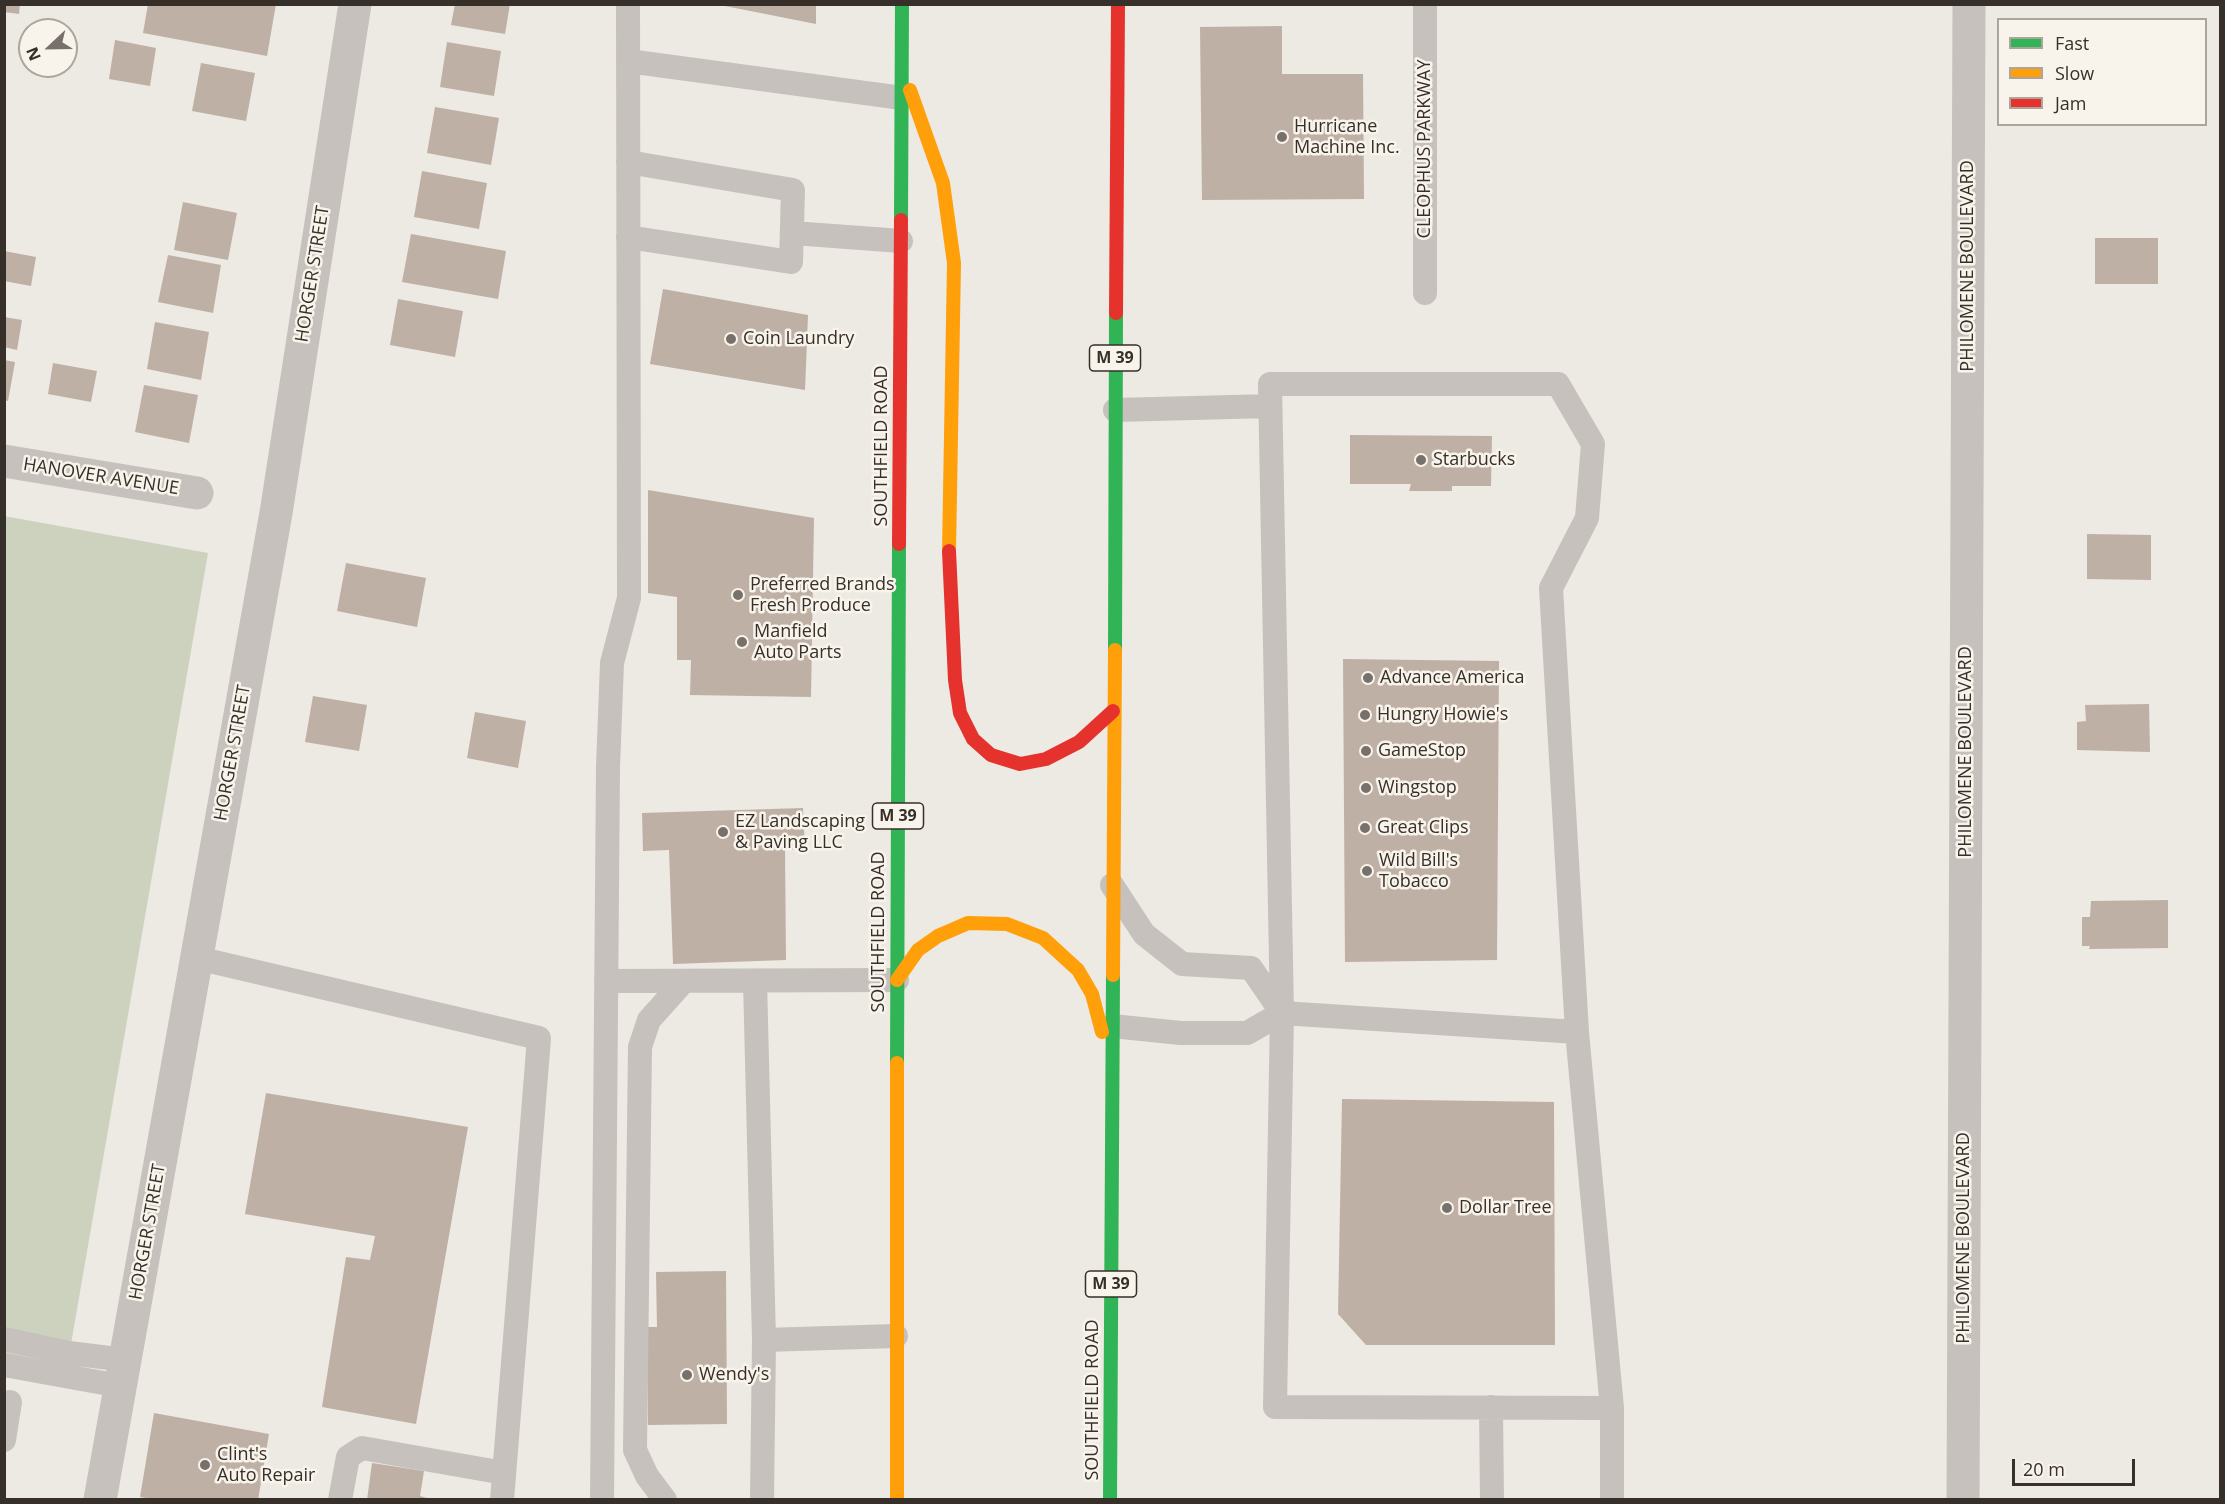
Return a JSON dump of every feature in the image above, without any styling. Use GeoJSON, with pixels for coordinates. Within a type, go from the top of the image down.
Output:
{"type":"FeatureCollection","features":[{"type":"Feature","properties":{"kind":"highway","name":"SOUTHFIELD ROAD"},"geometry":{"type":"LineString","coordinates":[[897,1500],[902,4]]}},
{"type":"Feature","properties":{"kind":"highway","name":"SOUTHFIELD ROAD"},"geometry":{"type":"LineString","coordinates":[[1110,1500],[1118,4]]}},
{"type":"Feature","properties":{"kind":"highway"},"geometry":{"type":"LineString","coordinates":[[902,69],[944,183],[954,263],[950,573],[955,680],[960,712],[973,739],[991,755],[1020,764],[1046,759],[1079,742],[1113,711]]}},
{"type":"Feature","properties":{"kind":"highway"},"geometry":{"type":"LineString","coordinates":[[897,980],[918,950],[938,936],[968,923],[1006,924],[1043,938],[1059,950],[1078,970],[1092,993],[1112,1068]]}},
{"type":"Feature","properties":{"kind":"street","name":"HORGER STREET"},"geometry":{"type":"LineString","coordinates":[[100,1500],[276,513],[355,4]]}},
{"type":"Feature","properties":{"kind":"street","name":"PHILOMENE BOULEVARD"},"geometry":{"type":"LineString","coordinates":[[1963,1500],[1969,4]]}},
{"type":"Feature","properties":{"kind":"street","name":"HANOVER AVENUE"},"geometry":{"type":"LineString","coordinates":[[4,461],[197,493]]}},
{"type":"Feature","properties":{"kind":"lane"},"geometry":{"type":"LineString","coordinates":[[602,1500],[608,767],[612,663],[629,598],[628,4]]}},
{"type":"Feature","properties":{"kind":"lane","name":"CLEOPHUS PARKWAY"},"geometry":{"type":"LineString","coordinates":[[1425,4],[1425,293]]}},
{"type":"Feature","properties":{"kind":"lane"},"geometry":{"type":"LineString","coordinates":[[628,61],[903,98]]}},
{"type":"Feature","properties":{"kind":"lane"},"geometry":{"type":"LineString","coordinates":[[628,162],[793,190],[791,262],[628,237]]}},
{"type":"Feature","properties":{"kind":"lane"},"geometry":{"type":"LineString","coordinates":[[793,233],[902,241]]}},
{"type":"Feature","properties":{"kind":"lane"},"geometry":{"type":"LineString","coordinates":[[1612,1408],[1275,1407],[1282,1013],[1270,384],[1558,384],[1593,444],[1587,518],[1551,588],[1577,1032],[1612,1408],[1612,1500]]}},
{"type":"Feature","properties":{"kind":"lane"},"geometry":{"type":"LineString","coordinates":[[1115,410],[1270,406]]}},
{"type":"Feature","properties":{"kind":"lane"},"geometry":{"type":"LineString","coordinates":[[1112,885],[1144,934],[1182,964],[1251,968],[1282,1013]]}},
{"type":"Feature","properties":{"kind":"lane"},"geometry":{"type":"LineString","coordinates":[[197,958],[539,1038],[502,1500]]}},
{"type":"Feature","properties":{"kind":"lane"},"geometry":{"type":"LineString","coordinates":[[606,981],[897,980]]}},
{"type":"Feature","properties":{"kind":"lane"},"geometry":{"type":"LineString","coordinates":[[665,1500],[648,1476],[635,1450],[640,1047],[649,1020],[684,981]]}},
{"type":"Feature","properties":{"kind":"lane"},"geometry":{"type":"LineString","coordinates":[[755,981],[764,1340],[762,1500]]}},
{"type":"Feature","properties":{"kind":"lane"},"geometry":{"type":"LineString","coordinates":[[1112,1026],[1181,1033],[1247,1033],[1282,1013],[1577,1032]]}},
{"type":"Feature","properties":{"kind":"lane"},"geometry":{"type":"LineString","coordinates":[[764,1340],[896,1336]]}},
{"type":"Feature","properties":{"kind":"lane"},"geometry":{"type":"LineString","coordinates":[[4,1339],[69,1353],[123,1373]]}},
{"type":"Feature","properties":{"kind":"lane"},"geometry":{"type":"LineString","coordinates":[[4,1365],[123,1373]]}},
{"type":"Feature","properties":{"kind":"lane"},"geometry":{"type":"LineString","coordinates":[[4,1440],[10,1402]]}},
{"type":"Feature","properties":{"kind":"lane"},"geometry":{"type":"LineString","coordinates":[[1491,1407],[1492,1500]]}},
{"type":"Feature","properties":{"kind":"lane"},"geometry":{"type":"LineString","coordinates":[[340,1500],[348,1456],[362,1448],[504,1473]]}},
{"type":"Feature","properties":{"kind":"green space"},"geometry":{"type":"Polygon","coordinates":[[[4,516],[208,553],[67,1367],[5,1356],[4,516]]]}},
{"type":"Feature","properties":{"kind":"building"},"geometry":{"type":"Polygon","coordinates":[[[4,4],[20,4],[19,14],[4,12],[4,4]]]}},
{"type":"Feature","properties":{"kind":"building"},"geometry":{"type":"Polygon","coordinates":[[[148,4],[276,4],[267,56],[143,33],[148,4]]]}},
{"type":"Feature","properties":{"kind":"building"},"geometry":{"type":"Polygon","coordinates":[[[455,4],[510,4],[505,34],[451,25],[455,4]]]}},
{"type":"Feature","properties":{"kind":"building"},"geometry":{"type":"Polygon","coordinates":[[[725,4],[816,4],[816,24],[725,6],[725,4]]]}},
{"type":"Feature","properties":{"kind":"building","name":"Hurricane Machine Inc."},"geometry":{"type":"Polygon","coordinates":[[[1282,26],[1282,74],[1363,74],[1364,199],[1202,200],[1200,27],[1282,26]]]}},
{"type":"Feature","properties":{"kind":"building"},"geometry":{"type":"Polygon","coordinates":[[[115,40],[156,48],[150,86],[109,79],[115,40]]]}},
{"type":"Feature","properties":{"kind":"building"},"geometry":{"type":"Polygon","coordinates":[[[447,42],[501,51],[494,96],[440,87],[447,42]]]}},
{"type":"Feature","properties":{"kind":"building"},"geometry":{"type":"Polygon","coordinates":[[[201,63],[255,73],[246,121],[192,111],[201,63]]]}},
{"type":"Feature","properties":{"kind":"building"},"geometry":{"type":"Polygon","coordinates":[[[435,107],[499,118],[491,165],[427,153],[435,107]]]}},
{"type":"Feature","properties":{"kind":"building"},"geometry":{"type":"Polygon","coordinates":[[[422,171],[487,183],[479,229],[414,217],[422,171]]]}},
{"type":"Feature","properties":{"kind":"building"},"geometry":{"type":"Polygon","coordinates":[[[183,202],[237,213],[228,260],[174,250],[183,202]]]}},
{"type":"Feature","properties":{"kind":"building"},"geometry":{"type":"Polygon","coordinates":[[[411,234],[506,251],[498,299],[402,282],[411,234]]]}},
{"type":"Feature","properties":{"kind":"building"},"geometry":{"type":"Polygon","coordinates":[[[2095,238],[2158,238],[2158,284],[2095,284],[2095,238]]]}},
{"type":"Feature","properties":{"kind":"building"},"geometry":{"type":"Polygon","coordinates":[[[4,251],[36,257],[31,286],[4,281],[4,251]]]}},
{"type":"Feature","properties":{"kind":"building"},"geometry":{"type":"Polygon","coordinates":[[[168,255],[221,265],[213,313],[158,302],[168,255]]]}},
{"type":"Feature","properties":{"kind":"building","name":"Coin Laundry"},"geometry":{"type":"Polygon","coordinates":[[[663,289],[808,315],[805,390],[650,364],[663,289]]]}},
{"type":"Feature","properties":{"kind":"building"},"geometry":{"type":"Polygon","coordinates":[[[398,299],[463,311],[455,357],[390,345],[398,299]]]}},
{"type":"Feature","properties":{"kind":"building"},"geometry":{"type":"Polygon","coordinates":[[[4,317],[22,320],[17,350],[4,347],[4,317]]]}},
{"type":"Feature","properties":{"kind":"building"},"geometry":{"type":"Polygon","coordinates":[[[155,322],[209,332],[201,380],[147,369],[155,322]]]}},
{"type":"Feature","properties":{"kind":"building"},"geometry":{"type":"Polygon","coordinates":[[[4,360],[15,362],[8,401],[4,400],[4,360]]]}},
{"type":"Feature","properties":{"kind":"building"},"geometry":{"type":"Polygon","coordinates":[[[53,363],[97,371],[91,402],[48,394],[53,363]]]}},
{"type":"Feature","properties":{"kind":"building"},"geometry":{"type":"Polygon","coordinates":[[[144,385],[198,395],[189,443],[135,432],[144,385]]]}},
{"type":"Feature","properties":{"kind":"building","name":"Starbucks"},"geometry":{"type":"Polygon","coordinates":[[[1350,435],[1492,436],[1491,486],[1452,486],[1452,491],[1409,491],[1411,484],[1350,484],[1350,435]]]}},
{"type":"Feature","properties":{"kind":"building","name":"Preferred Brands Fresh Produce"},"geometry":{"type":"Polygon","coordinates":[[[648,490],[814,518],[811,697],[690,695],[691,660],[677,660],[677,597],[648,593],[648,490]]]}},
{"type":"Feature","properties":{"kind":"building"},"geometry":{"type":"Polygon","coordinates":[[[2087,534],[2151,535],[2151,580],[2087,579],[2087,534]]]}},
{"type":"Feature","properties":{"kind":"building"},"geometry":{"type":"Polygon","coordinates":[[[346,563],[426,578],[417,627],[337,611],[346,563]]]}},
{"type":"Feature","properties":{"kind":"building"},"geometry":{"type":"Polygon","coordinates":[[[1343,659],[1499,661],[1497,960],[1345,962],[1343,659]]]}},
{"type":"Feature","properties":{"kind":"building"},"geometry":{"type":"Polygon","coordinates":[[[313,696],[367,705],[359,751],[305,742],[313,696]]]}},
{"type":"Feature","properties":{"kind":"building"},"geometry":{"type":"Polygon","coordinates":[[[2149,704],[2150,752],[2077,750],[2077,722],[2086,721],[2085,705],[2149,704]]]}},
{"type":"Feature","properties":{"kind":"building"},"geometry":{"type":"Polygon","coordinates":[[[475,712],[526,721],[518,768],[467,758],[475,712]]]}},
{"type":"Feature","properties":{"kind":"building"},"geometry":{"type":"Polygon","coordinates":[[[803,808],[805,850],[785,850],[786,960],[673,964],[669,850],[643,851],[642,813],[803,808]]]}},
{"type":"Feature","properties":{"kind":"building"},"geometry":{"type":"Polygon","coordinates":[[[2168,900],[2168,948],[2089,949],[2090,946],[2082,946],[2082,917],[2090,917],[2091,901],[2168,900]]]}},
{"type":"Feature","properties":{"kind":"building"},"geometry":{"type":"Polygon","coordinates":[[[266,1093],[468,1127],[416,1424],[322,1407],[346,1257],[370,1260],[375,1236],[245,1214],[266,1093]]]}},
{"type":"Feature","properties":{"kind":"building","name":"Dollar Tree"},"geometry":{"type":"Polygon","coordinates":[[[1342,1099],[1554,1102],[1555,1345],[1366,1345],[1338,1314],[1342,1099]]]}},
{"type":"Feature","properties":{"kind":"building","name":"Wendy's"},"geometry":{"type":"Polygon","coordinates":[[[726,1271],[727,1424],[648,1425],[647,1327],[657,1327],[656,1272],[726,1271]]]}},
{"type":"Feature","properties":{"kind":"building","name":"Clint's Auto Repair"},"geometry":{"type":"Polygon","coordinates":[[[154,1413],[269,1434],[258,1500],[157,1500],[140,1497],[154,1413]]]}},
{"type":"Feature","properties":{"kind":"building"},"geometry":{"type":"Polygon","coordinates":[[[372,1463],[424,1471],[420,1496],[434,1500],[367,1500],[372,1463]]]}},
{"type":"Feature","properties":{"kind":"traffic: fast"},"geometry":{"type":"LineString","coordinates":[[901,220],[902,4]]}},
{"type":"Feature","properties":{"kind":"traffic: fast"},"geometry":{"type":"LineString","coordinates":[[1115,650],[1116,313]]}},
{"type":"Feature","properties":{"kind":"traffic: fast"},"geometry":{"type":"LineString","coordinates":[[897,1063],[899,544]]}},
{"type":"Feature","properties":{"kind":"traffic: fast"},"geometry":{"type":"LineString","coordinates":[[1110,1500],[1113,975]]}},
{"type":"Feature","properties":{"kind":"traffic: slow"},"geometry":{"type":"LineString","coordinates":[[910,90],[943,183],[954,263],[949,551]]}},
{"type":"Feature","properties":{"kind":"traffic: slow"},"geometry":{"type":"LineString","coordinates":[[1113,975],[1115,650]]}},
{"type":"Feature","properties":{"kind":"traffic: slow"},"geometry":{"type":"LineString","coordinates":[[897,980],[918,950],[938,936],[968,923],[1007,924],[1043,938],[1078,970],[1092,994],[1102,1032]]}},
{"type":"Feature","properties":{"kind":"traffic: slow"},"geometry":{"type":"LineString","coordinates":[[897,1063],[897,1500]]}},
{"type":"Feature","properties":{"kind":"traffic: jam"},"geometry":{"type":"LineString","coordinates":[[1116,313],[1118,4]]}},
{"type":"Feature","properties":{"kind":"traffic: jam"},"geometry":{"type":"LineString","coordinates":[[899,544],[901,220]]}},
{"type":"Feature","properties":{"kind":"traffic: jam"},"geometry":{"type":"LineString","coordinates":[[949,551],[955,680],[960,713],[973,739],[991,755],[1020,764],[1046,759],[1079,742],[1113,711]]}},
{"type":"Feature","properties":{"kind":"place","name":"Hurricane Machine Inc."},"geometry":{"type":"Point","coordinates":[1282,137]}},
{"type":"Feature","properties":{"kind":"place","name":"Coin Laundry"},"geometry":{"type":"Point","coordinates":[731,339]}},
{"type":"Feature","properties":{"kind":"place","name":"Starbucks"},"geometry":{"type":"Point","coordinates":[1421,460]}},
{"type":"Feature","properties":{"kind":"place","name":"Preferred Brands Fresh Produce"},"geometry":{"type":"Point","coordinates":[738,595]}},
{"type":"Feature","properties":{"kind":"place","name":"Manfield Auto Parts"},"geometry":{"type":"Point","coordinates":[742,642]}},
{"type":"Feature","properties":{"kind":"place","name":"Advance America"},"geometry":{"type":"Point","coordinates":[1368,678]}},
{"type":"Feature","properties":{"kind":"place","name":"Hungry Howie's"},"geometry":{"type":"Point","coordinates":[1365,715]}},
{"type":"Feature","properties":{"kind":"place","name":"GameStop"},"geometry":{"type":"Point","coordinates":[1366,751]}},
{"type":"Feature","properties":{"kind":"place","name":"Wingstop"},"geometry":{"type":"Point","coordinates":[1366,788]}},
{"type":"Feature","properties":{"kind":"place","name":"Great Clips"},"geometry":{"type":"Point","coordinates":[1365,828]}},
{"type":"Feature","properties":{"kind":"place","name":"EZ Landscaping & Paving LLC"},"geometry":{"type":"Point","coordinates":[723,832]}},
{"type":"Feature","properties":{"kind":"place","name":"Wild Bill's Tobacco"},"geometry":{"type":"Point","coordinates":[1367,871]}},
{"type":"Feature","properties":{"kind":"place","name":"Dollar Tree"},"geometry":{"type":"Point","coordinates":[1447,1208]}},
{"type":"Feature","properties":{"kind":"place","name":"Wendy's"},"geometry":{"type":"Point","coordinates":[687,1375]}},
{"type":"Feature","properties":{"kind":"place","name":"Clint's Auto Repair"},"geometry":{"type":"Point","coordinates":[205,1465]}}]}
